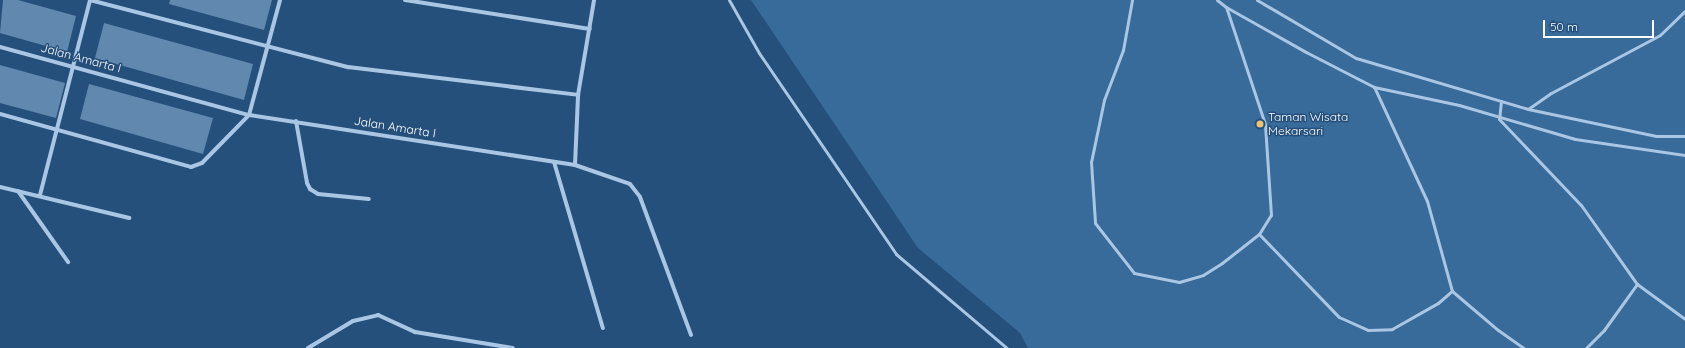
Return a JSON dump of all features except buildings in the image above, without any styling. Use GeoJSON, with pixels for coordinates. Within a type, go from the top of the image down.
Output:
{"type":"FeatureCollection","features":[{"type":"Feature","properties":{"kind":"street"},"geometry":{"type":"LineString","coordinates":[[40,195],[90,0],[348,67],[578,95]]}},
{"type":"Feature","properties":{"kind":"street"},"geometry":{"type":"LineString","coordinates":[[0,114],[191,167],[210,157],[249,115],[280,0]]}},
{"type":"Feature","properties":{"kind":"street"},"geometry":{"type":"LineString","coordinates":[[405,0],[590,29]]}},
{"type":"Feature","properties":{"kind":"street"},"geometry":{"type":"LineString","coordinates":[[575,166],[578,95],[594,0]]}},
{"type":"Feature","properties":{"kind":"street","name":"Jalan Amarta I"},"geometry":{"type":"LineString","coordinates":[[0,47],[249,115],[296,121],[554,162],[575,166],[636,188],[691,334]]}},
{"type":"Feature","properties":{"kind":"street"},"geometry":{"type":"LineString","coordinates":[[296,121],[307,183],[310,189],[318,194],[369,199]]}},
{"type":"Feature","properties":{"kind":"street"},"geometry":{"type":"LineString","coordinates":[[554,162],[603,328]]}},
{"type":"Feature","properties":{"kind":"street"},"geometry":{"type":"LineString","coordinates":[[0,187],[40,195],[129,218]]}},
{"type":"Feature","properties":{"kind":"street"},"geometry":{"type":"LineString","coordinates":[[18,191],[68,262]]}},
{"type":"Feature","properties":{"kind":"street"},"geometry":{"type":"LineString","coordinates":[[308,348],[353,321],[378,315],[415,332],[513,348]]}},
{"type":"Feature","properties":{"kind":"lane"},"geometry":{"type":"LineString","coordinates":[[729,0],[759,53],[896,254],[1007,348]]}},
{"type":"Feature","properties":{"kind":"lane"},"geometry":{"type":"LineString","coordinates":[[1132,0],[1123,50],[1104,100],[1091,162],[1095,224],[1134,273],[1179,282],[1203,275],[1222,263],[1258,234],[1271,215],[1265,124],[1226,8]]}},
{"type":"Feature","properties":{"kind":"lane"},"geometry":{"type":"LineString","coordinates":[[1217,0],[1226,8],[1374,87],[1459,105],[1499,118],[1576,139],[1685,155]]}},
{"type":"Feature","properties":{"kind":"lane"},"geometry":{"type":"LineString","coordinates":[[1257,0],[1356,58],[1528,110],[1656,136],[1685,136]]}},
{"type":"Feature","properties":{"kind":"lane"},"geometry":{"type":"LineString","coordinates":[[1528,110],[1551,93],[1660,34],[1685,11]]}},
{"type":"Feature","properties":{"kind":"lane"},"geometry":{"type":"LineString","coordinates":[[1374,87],[1427,201],[1452,291],[1498,330],[1524,348]]}},
{"type":"Feature","properties":{"kind":"lane"},"geometry":{"type":"LineString","coordinates":[[1499,118],[1502,101]]}},
{"type":"Feature","properties":{"kind":"lane"},"geometry":{"type":"LineString","coordinates":[[1499,118],[1581,205],[1637,284],[1685,318]]}},
{"type":"Feature","properties":{"kind":"lane"},"geometry":{"type":"LineString","coordinates":[[1258,234],[1339,317],[1368,330],[1392,329],[1438,303],[1452,291]]}},
{"type":"Feature","properties":{"kind":"lane"},"geometry":{"type":"LineString","coordinates":[[1586,348],[1604,330],[1637,284]]}},
{"type":"Feature","properties":{"kind":"shaded area","name":"Taman Wisata Mekarsari"},"geometry":{"type":"Polygon","coordinates":[[[751,0],[1685,0],[1685,348],[1028,348],[1020,333],[918,248],[751,0]]]}},
{"type":"Feature","properties":{"kind":"place","name":"Taman Wisata Mekarsari"},"geometry":{"type":"Point","coordinates":[1260,124]}}]}
